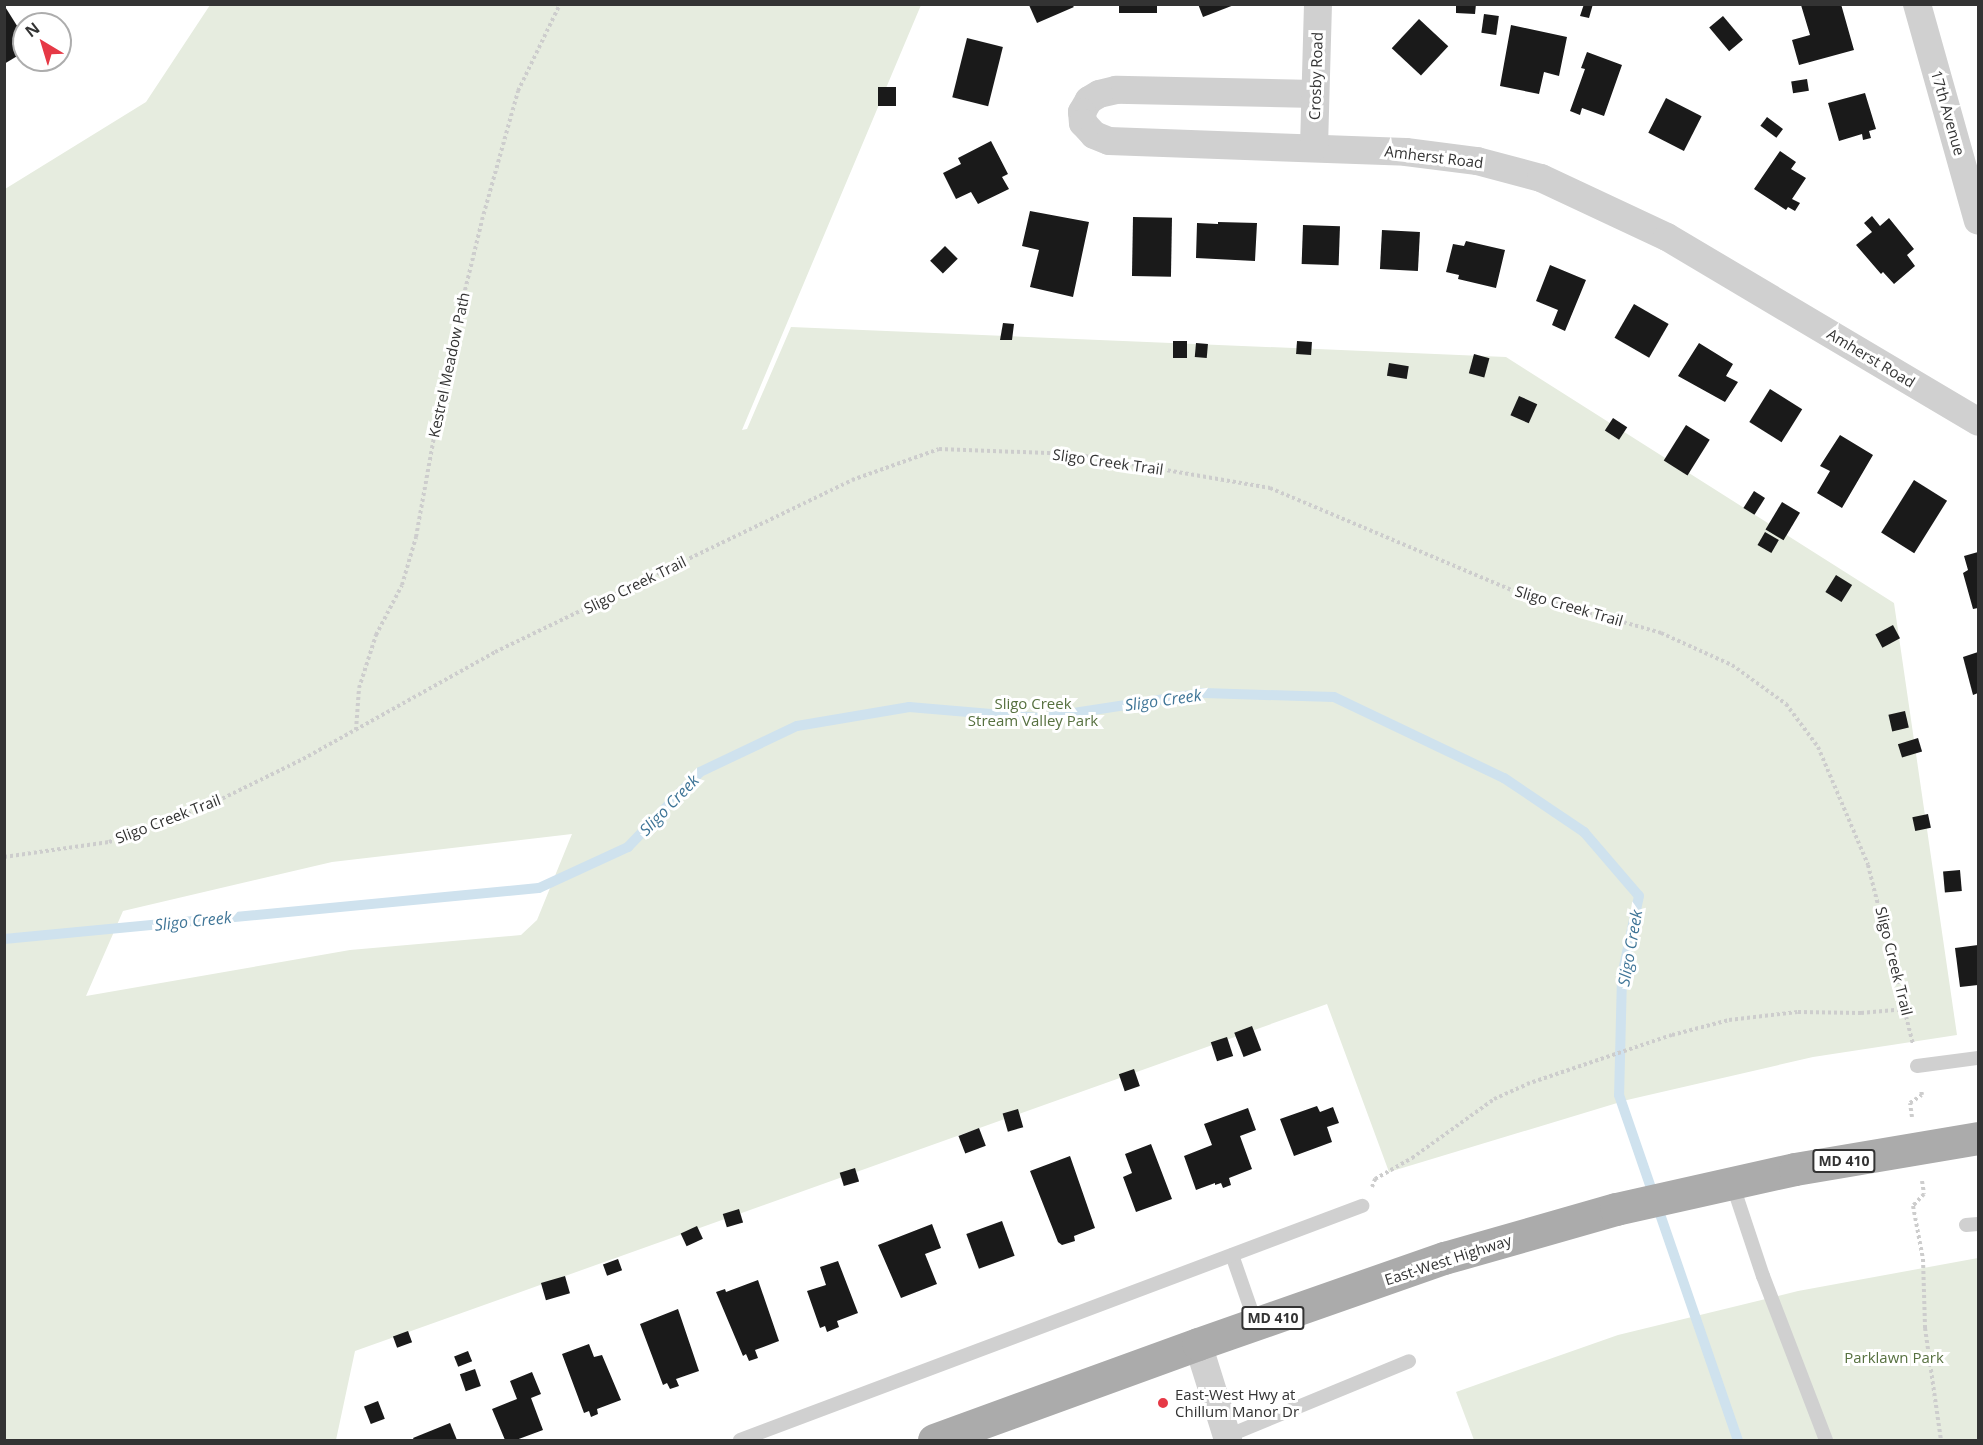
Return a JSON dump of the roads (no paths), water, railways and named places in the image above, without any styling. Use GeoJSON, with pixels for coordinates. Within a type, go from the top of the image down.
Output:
{"type":"FeatureCollection","features":[{"type":"Feature","properties":{"kind":"main road","name":"East-West Highway"},"geometry":{"type":"LineString","coordinates":[[934,1440],[1444,1258],[1616,1209],[1795,1169],[1978,1138]]}},
{"type":"Feature","properties":{"kind":"street","name":"Crosby Road"},"geometry":{"type":"LineString","coordinates":[[1314,147],[1318,4]]}},
{"type":"Feature","properties":{"kind":"street","name":"17th Avenue"},"geometry":{"type":"LineString","coordinates":[[1917,4],[1978,221]]}},
{"type":"Feature","properties":{"kind":"street","name":"Amherst Road"},"geometry":{"type":"LineString","coordinates":[[1315,93],[1116,90],[1099,94],[1089,100],[1082,112],[1083,123],[1094,135],[1109,141],[1406,152],[1477,161],[1541,178],[1667,237],[1978,422]]}},
{"type":"Feature","properties":{"kind":"street"},"geometry":{"type":"LineString","coordinates":[[1198,1344],[1223,1439]]}},
{"type":"Feature","properties":{"kind":"lane"},"geometry":{"type":"LineString","coordinates":[[1917,1066],[1978,1058]]}},
{"type":"Feature","properties":{"kind":"lane"},"geometry":{"type":"LineString","coordinates":[[1721,1186],[1763,1276],[1826,1440]]}},
{"type":"Feature","properties":{"kind":"lane"},"geometry":{"type":"LineString","coordinates":[[740,1440],[1362,1206]]}},
{"type":"Feature","properties":{"kind":"lane"},"geometry":{"type":"LineString","coordinates":[[1232,1255],[1256,1324]]}},
{"type":"Feature","properties":{"kind":"lane"},"geometry":{"type":"LineString","coordinates":[[1223,1439],[1409,1361]]}},
{"type":"Feature","properties":{"kind":"waterway","name":"Sligo Creek"},"geometry":{"type":"LineString","coordinates":[[4,939],[539,888],[628,847],[700,772],[797,726],[909,707],[1041,718],[1204,693],[1334,697],[1504,778],[1584,832],[1639,896],[1622,976],[1619,1095],[1738,1440]]}},
{"type":"Feature","properties":{"kind":"place","name":"East-West Hwy at Chillum Manor Dr"},"geometry":{"type":"Point","coordinates":[1163,1403]}},
{"type":"Feature","properties":{"kind":"park label","name":"Sligo Creek Stream Valley Park"},"geometry":{"type":"Point","coordinates":[1033,712]}},
{"type":"Feature","properties":{"kind":"park label","name":"Parklawn Park"},"geometry":{"type":"Point","coordinates":[1894,1358]}}]}
